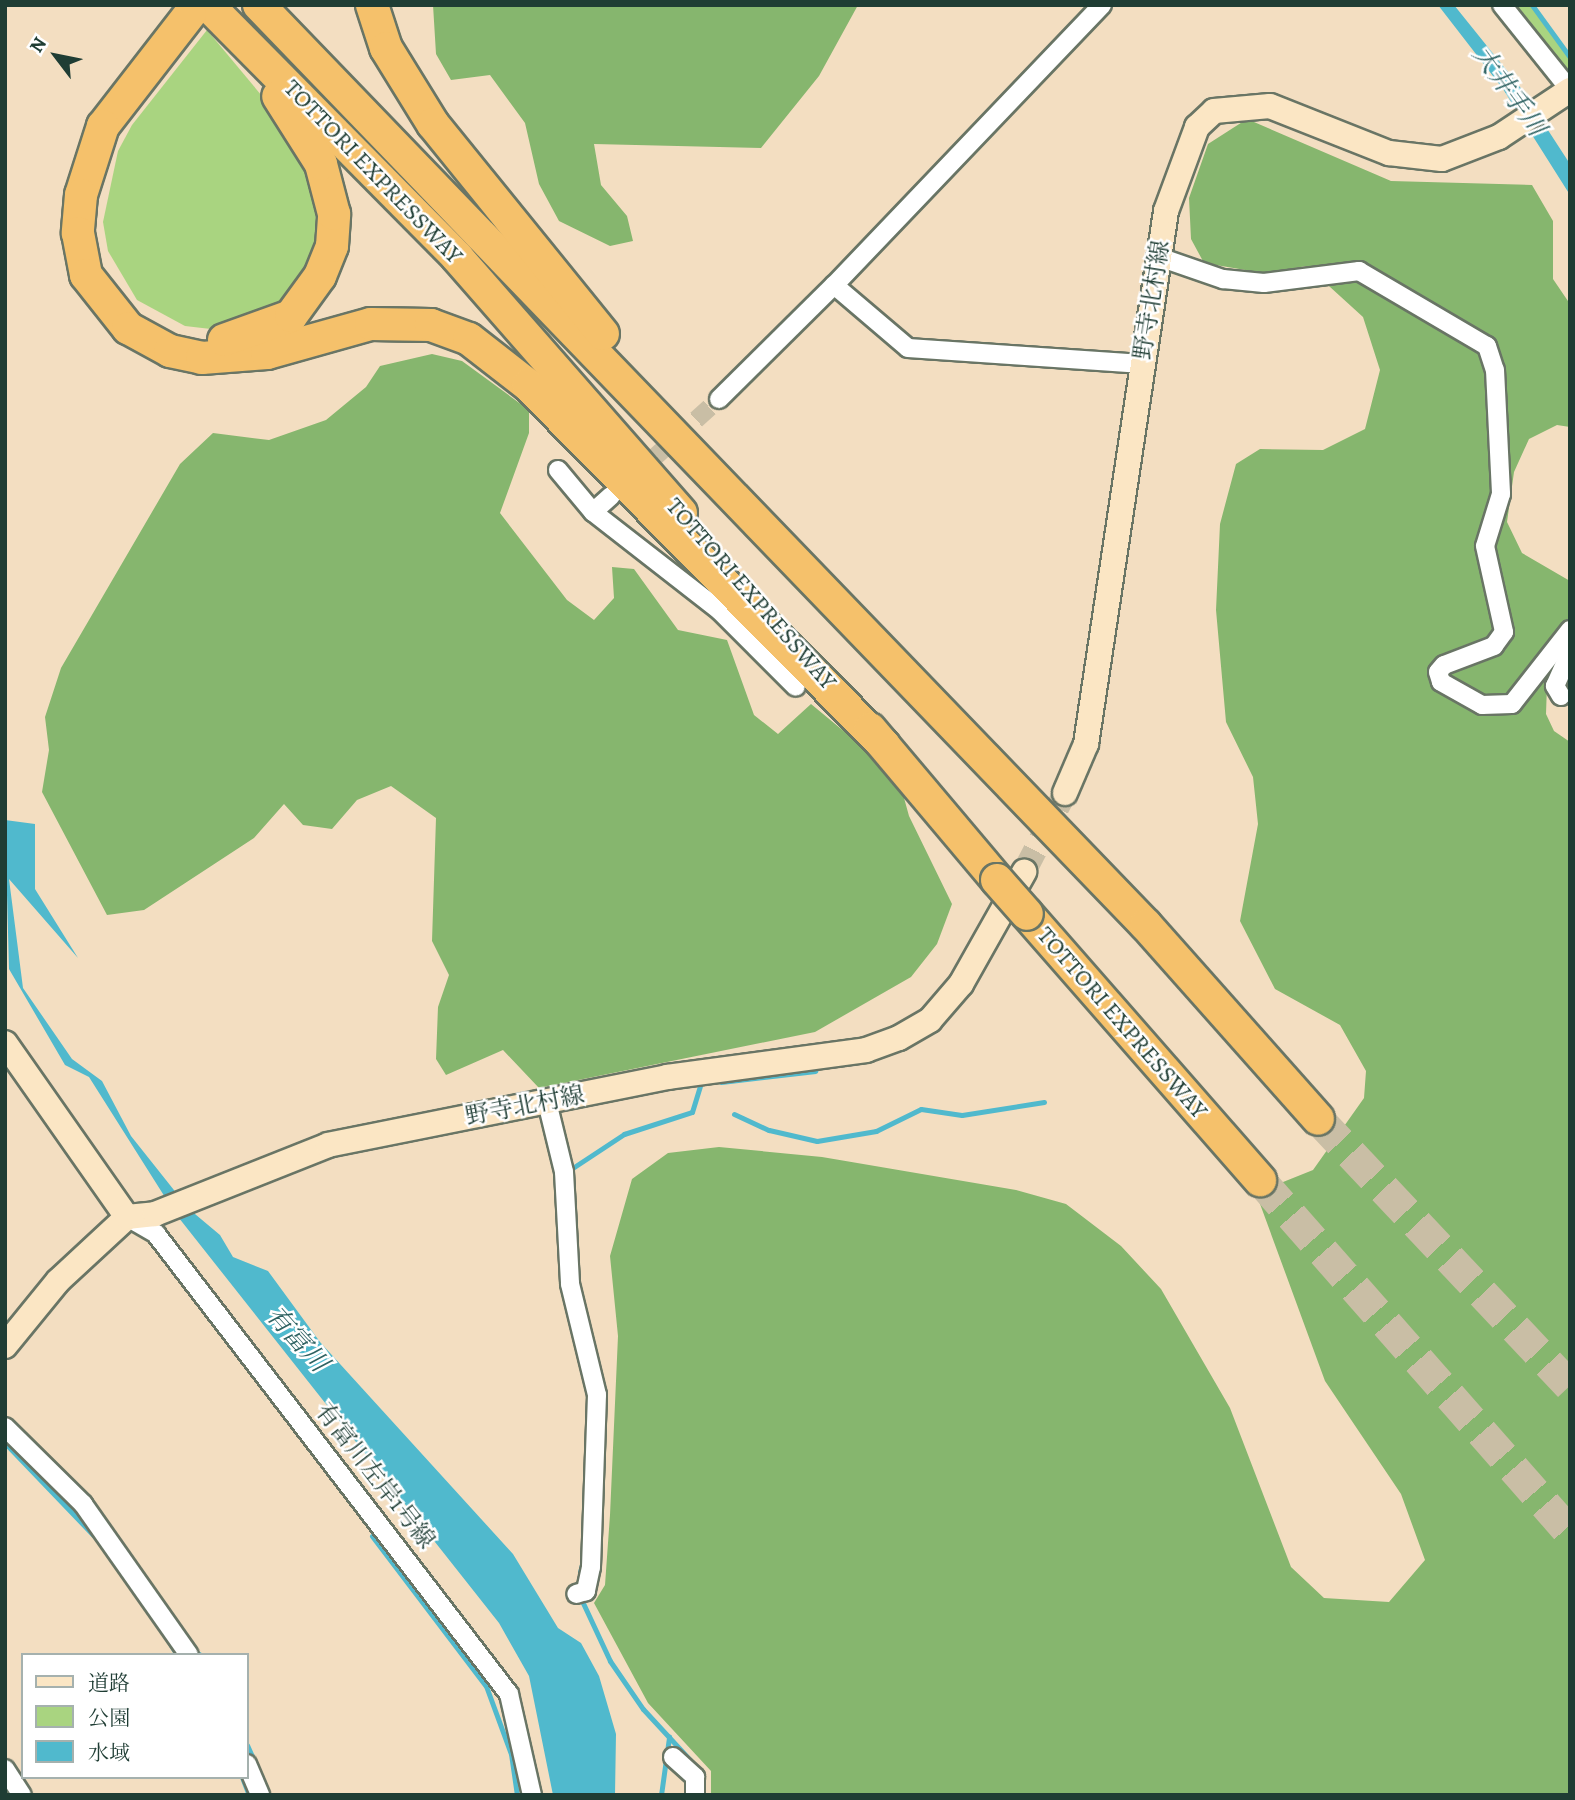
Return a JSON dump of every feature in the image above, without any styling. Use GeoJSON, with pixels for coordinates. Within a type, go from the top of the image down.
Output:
{"type":"FeatureCollection","features":[{"type":"Feature","properties":{"kind":"highway","name":"TOTTORI EXPRESSWAY"},"geometry":{"type":"LineString","coordinates":[[259,5],[734,502],[1146,925],[1318,1119]]}},
{"type":"Feature","properties":{"kind":"highway"},"geometry":{"type":"LineString","coordinates":[[372,5],[386,48],[433,124],[554,276],[704,446],[734,502]]}},
{"type":"Feature","properties":{"kind":"highway","name":"TOTTORI EXPRESSWAY"},"geometry":{"type":"LineString","coordinates":[[205,14],[457,257],[884,745],[1011,876],[1027,914],[1260,1180]]}},
{"type":"Feature","properties":{"kind":"highway"},"geometry":{"type":"LineString","coordinates":[[205,14],[310,143],[331,195],[334,231],[320,276],[290,316],[238,339],[204,342],[173,334],[121,299],[93,232],[100,174],[114,139],[152,80],[205,14]]}},
{"type":"Feature","properties":{"kind":"highway"},"geometry":{"type":"LineString","coordinates":[[205,14],[103,125],[80,195],[78,233],[86,275],[128,328],[170,351],[224,358],[371,324],[431,325],[469,339],[528,385],[884,745]]}},
{"type":"Feature","properties":{"kind":"street"},"geometry":{"type":"LineString","coordinates":[[719,399],[834,285],[1102,5]]}},
{"type":"Feature","properties":{"kind":"street"},"geometry":{"type":"LineString","coordinates":[[1502,5],[1567,92]]}},
{"type":"Feature","properties":{"kind":"street","name":"野寺北村線"},"geometry":{"type":"LineString","coordinates":[[1065,793],[1086,744],[1159,257],[1181,159],[1214,111],[1270,106],[1419,161],[1442,159],[1499,137],[1567,92]]}},
{"type":"Feature","properties":{"kind":"street"},"geometry":{"type":"LineString","coordinates":[[1159,257],[1223,279],[1264,283],[1359,271],[1487,346],[1495,370],[1501,494],[1485,546],[1504,632],[1494,646],[1444,665],[1441,682],[1482,705],[1512,704],[1570,630]]}},
{"type":"Feature","properties":{"kind":"street"},"geometry":{"type":"LineString","coordinates":[[834,285],[908,348],[1142,364]]}},
{"type":"Feature","properties":{"kind":"street"},"geometry":{"type":"LineString","coordinates":[[558,470],[593,512],[720,611],[796,687]]}},
{"type":"Feature","properties":{"kind":"street"},"geometry":{"type":"LineString","coordinates":[[593,512],[611,496]]}},
{"type":"Feature","properties":{"kind":"street"},"geometry":{"type":"LineString","coordinates":[[1561,696],[1555,686],[1570,652]]}},
{"type":"Feature","properties":{"kind":"street","name":"野寺北村線"},"geometry":{"type":"LineString","coordinates":[[127,1217],[155,1214],[328,1145],[548,1102],[866,1050],[900,1038],[930,1020],[961,984],[1011,876]]}},
{"type":"Feature","properties":{"kind":"street"},"geometry":{"type":"LineString","coordinates":[[5,1043],[127,1217],[58,1281],[5,1346]]}},
{"type":"Feature","properties":{"kind":"street"},"geometry":{"type":"LineString","coordinates":[[548,1102],[564,1172],[570,1284],[597,1395],[591,1567],[586,1591],[576,1594]]}},
{"type":"Feature","properties":{"kind":"street","name":"有富川左岸1号線"},"geometry":{"type":"LineString","coordinates":[[127,1217],[156,1234],[509,1694],[532,1795]]}},
{"type":"Feature","properties":{"kind":"street"},"geometry":{"type":"LineString","coordinates":[[5,1427],[83,1504],[188,1653]]}},
{"type":"Feature","properties":{"kind":"street"},"geometry":{"type":"LineString","coordinates":[[673,1757],[695,1777],[695,1795]]}},
{"type":"Feature","properties":{"kind":"street"},"geometry":{"type":"LineString","coordinates":[[248,1766],[260,1795]]}},
{"type":"Feature","properties":{"kind":"street"},"geometry":{"type":"LineString","coordinates":[[5,1769],[22,1795]]}},
{"type":"Feature","properties":{"kind":"green space"},"geometry":{"type":"Polygon","coordinates":[[[433,5],[858,5],[819,76],[761,148],[594,144],[601,185],[627,216],[633,241],[610,246],[559,221],[539,184],[525,123],[490,75],[451,80],[436,54],[433,5]]]}},
{"type":"Feature","properties":{"kind":"green space"},"geometry":{"type":"Polygon","coordinates":[[[1508,5],[1530,5],[1570,59],[1570,77],[1508,5]]]}},
{"type":"Feature","properties":{"kind":"green space"},"geometry":{"type":"Polygon","coordinates":[[[207,30],[292,132],[315,176],[324,227],[293,299],[228,331],[185,326],[137,300],[108,251],[103,222],[118,151],[132,125],[207,30]]]}},
{"type":"Feature","properties":{"kind":"green space"},"geometry":{"type":"Polygon","coordinates":[[[1247,119],[1391,181],[1532,185],[1553,221],[1553,279],[1570,304],[1570,427],[1557,425],[1529,439],[1514,472],[1507,522],[1522,553],[1570,581],[1570,661],[1547,685],[1546,714],[1554,731],[1570,742],[1570,1795],[711,1795],[711,1771],[648,1703],[594,1603],[605,1585],[610,1515],[618,1336],[610,1256],[632,1179],[668,1153],[719,1147],[822,1157],[1016,1190],[1066,1204],[1121,1246],[1161,1289],[1230,1408],[1291,1567],[1324,1598],[1389,1602],[1425,1560],[1401,1494],[1325,1381],[1256,1193],[1313,1170],[1364,1098],[1366,1071],[1340,1025],[1275,989],[1240,921],[1258,824],[1253,777],[1226,722],[1216,610],[1220,524],[1236,464],[1260,449],[1323,450],[1365,429],[1380,370],[1363,317],[1307,266],[1263,273],[1204,263],[1191,239],[1189,198],[1208,144],[1247,119]]]}},
{"type":"Feature","properties":{"kind":"green space"},"geometry":{"type":"Polygon","coordinates":[[[432,354],[462,361],[529,410],[529,433],[500,513],[567,600],[594,620],[614,598],[612,567],[634,569],[678,630],[727,640],[754,715],[778,734],[811,704],[898,776],[909,816],[952,904],[937,944],[911,977],[815,1032],[539,1088],[503,1050],[446,1075],[436,1059],[438,1007],[449,975],[432,941],[436,818],[391,786],[357,800],[332,829],[303,825],[284,804],[254,838],[144,910],[107,915],[42,792],[49,750],[45,717],[61,668],[180,464],[213,433],[269,440],[326,420],[366,387],[380,366],[432,354]]]}},
{"type":"Feature","properties":{"kind":"water","name":"大井手川"},"geometry":{"type":"Polygon","coordinates":[[[1438,5],[1454,5],[1520,87],[1570,164],[1570,195],[1503,89],[1438,5]]]}},
{"type":"Feature","properties":{"kind":"water","name":"有富川"},"geometry":{"type":"Polygon","coordinates":[[[5,820],[35,824],[35,889],[78,958],[9,879],[23,988],[72,1059],[102,1081],[131,1136],[189,1209],[220,1235],[233,1257],[268,1271],[320,1342],[513,1554],[558,1628],[581,1643],[599,1676],[616,1734],[615,1795],[553,1795],[529,1676],[499,1623],[175,1213],[89,1077],[65,1065],[9,969],[5,820]]]}},
{"type":"Feature","properties":{"kind":"waterway"},"geometry":{"type":"LineString","coordinates":[[1532,5],[1569,56]]}},
{"type":"Feature","properties":{"kind":"waterway"},"geometry":{"type":"LineString","coordinates":[[721,1082],[815,1071]]}},
{"type":"Feature","properties":{"kind":"waterway"},"geometry":{"type":"LineString","coordinates":[[571,1169],[624,1134],[692,1112],[700,1086]]}},
{"type":"Feature","properties":{"kind":"waterway"},"geometry":{"type":"LineString","coordinates":[[734,1114],[769,1130],[817,1141],[876,1131],[921,1109],[962,1115],[1044,1102]]}},
{"type":"Feature","properties":{"kind":"waterway"},"geometry":{"type":"LineString","coordinates":[[557,1184],[560,1247]]}},
{"type":"Feature","properties":{"kind":"waterway"},"geometry":{"type":"LineString","coordinates":[[566,1302],[580,1361]]}},
{"type":"Feature","properties":{"kind":"waterway"},"geometry":{"type":"LineString","coordinates":[[5,1443],[98,1540]]}},
{"type":"Feature","properties":{"kind":"waterway"},"geometry":{"type":"LineString","coordinates":[[372,1536],[486,1686],[511,1754],[517,1795]]}},
{"type":"Feature","properties":{"kind":"waterway"},"geometry":{"type":"LineString","coordinates":[[580,1572],[584,1557]]}},
{"type":"Feature","properties":{"kind":"waterway"},"geometry":{"type":"LineString","coordinates":[[583,1603],[610,1661],[643,1709],[703,1774]]}},
{"type":"Feature","properties":{"kind":"waterway"},"geometry":{"type":"LineString","coordinates":[[164,1634],[176,1653]]}},
{"type":"Feature","properties":{"kind":"waterway"},"geometry":{"type":"LineString","coordinates":[[661,1795],[669,1737]]}},
{"type":"Feature","properties":{"kind":"waterway"},"geometry":{"type":"LineString","coordinates":[[248,1747],[255,1763]]}},
{"type":"Feature","properties":{"kind":"waterway"},"geometry":{"type":"LineString","coordinates":[[243,1779],[249,1795]]}},
{"type":"Feature","properties":{"kind":"tunnel"},"geometry":{"type":"LineString","coordinates":[[636,474],[719,399]]}},
{"type":"Feature","properties":{"kind":"tunnel"},"geometry":{"type":"LineString","coordinates":[[1024,872],[1065,793]]}},
{"type":"Feature","properties":{"kind":"tunnel"},"geometry":{"type":"LineString","coordinates":[[1318,1119],[1570,1386]]}},
{"type":"Feature","properties":{"kind":"tunnel"},"geometry":{"type":"LineString","coordinates":[[1260,1180],[1570,1533]]}}]}
